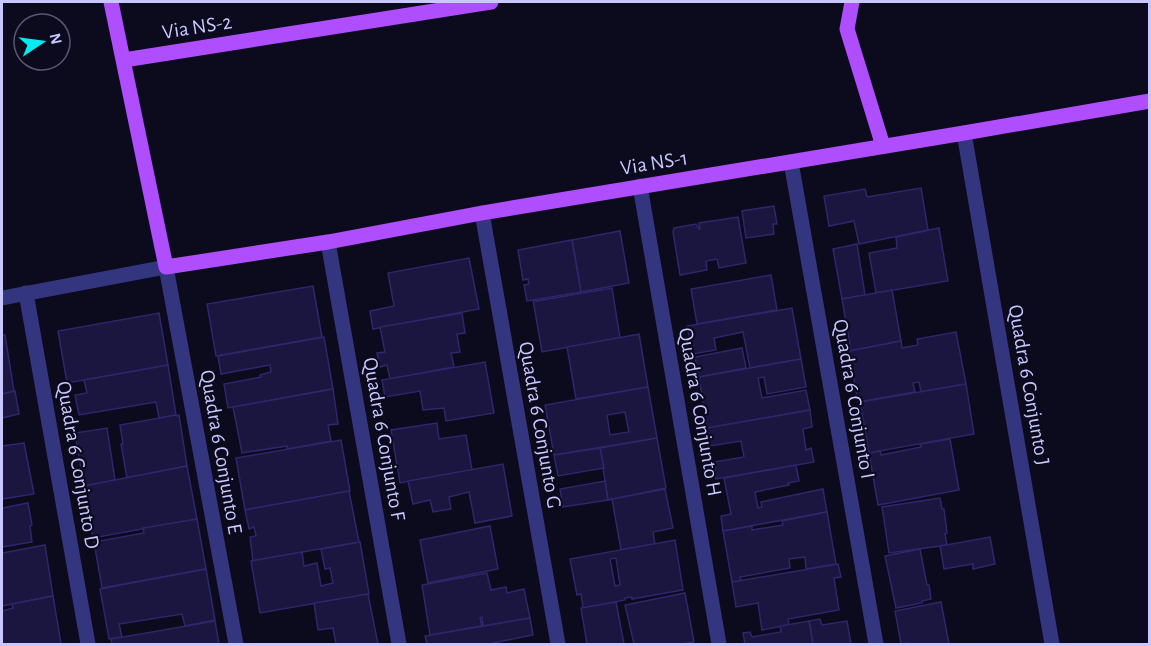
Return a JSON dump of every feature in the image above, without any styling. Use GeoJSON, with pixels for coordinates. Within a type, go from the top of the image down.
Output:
{"type":"FeatureCollection","features":[{"type":"Feature","properties":{"kind":"main road"},"geometry":{"type":"LineString","coordinates":[[111,2],[166,267]]}},
{"type":"Feature","properties":{"kind":"main road","name":"Via NS-2"},"geometry":{"type":"LineString","coordinates":[[124,60],[491,2]]}},
{"type":"Feature","properties":{"kind":"main road"},"geometry":{"type":"LineString","coordinates":[[852,2],[847,28],[884,146]]}},
{"type":"Feature","properties":{"kind":"main road","name":"Via NS-1"},"geometry":{"type":"LineString","coordinates":[[166,267],[328,242],[482,213],[1149,101]]}},
{"type":"Feature","properties":{"kind":"street","name":"Quadra 6 Conjunto J"},"geometry":{"type":"LineString","coordinates":[[964,133],[1052,645]]}},
{"type":"Feature","properties":{"kind":"street","name":"Quadra 6 Conjunto I"},"geometry":{"type":"LineString","coordinates":[[791,162],[876,645]]}},
{"type":"Feature","properties":{"kind":"street","name":"Quadra 6 Conjunto H"},"geometry":{"type":"LineString","coordinates":[[640,186],[719,645]]}},
{"type":"Feature","properties":{"kind":"street","name":"Quadra 6 Conjunto G"},"geometry":{"type":"LineString","coordinates":[[482,213],[558,645]]}},
{"type":"Feature","properties":{"kind":"street","name":"Quadra 6 Conjunto F"},"geometry":{"type":"LineString","coordinates":[[328,242],[399,645]]}},
{"type":"Feature","properties":{"kind":"street"},"geometry":{"type":"LineString","coordinates":[[2,298],[166,267]]}},
{"type":"Feature","properties":{"kind":"street","name":"Quadra 6 Conjunto E"},"geometry":{"type":"LineString","coordinates":[[166,267],[236,645]]}},
{"type":"Feature","properties":{"kind":"street","name":"Quadra 6 Conjunto D"},"geometry":{"type":"LineString","coordinates":[[26,293],[88,645]]}},
{"type":"Feature","properties":{"kind":"building"},"geometry":{"type":"Polygon","coordinates":[[[921,188],[928,230],[859,244],[854,221],[829,226],[824,196],[865,189],[867,197],[921,188]]]}},
{"type":"Feature","properties":{"kind":"building"},"geometry":{"type":"Polygon","coordinates":[[[774,206],[777,224],[773,224],[774,234],[746,238],[742,211],[774,206]]]}},
{"type":"Feature","properties":{"kind":"building"},"geometry":{"type":"Polygon","coordinates":[[[738,217],[746,263],[719,268],[717,259],[706,261],[707,270],[680,275],[674,228],[696,224],[700,229],[699,223],[738,217]]]}},
{"type":"Feature","properties":{"kind":"building"},"geometry":{"type":"Polygon","coordinates":[[[939,228],[948,281],[876,293],[869,253],[897,248],[896,237],[939,228]]]}},
{"type":"Feature","properties":{"kind":"building"},"geometry":{"type":"Polygon","coordinates":[[[620,231],[629,283],[581,292],[572,240],[620,231]]]}},
{"type":"Feature","properties":{"kind":"building"},"geometry":{"type":"Polygon","coordinates":[[[572,240],[581,292],[527,301],[524,285],[529,284],[528,279],[523,280],[518,250],[572,240]]]}},
{"type":"Feature","properties":{"kind":"building"},"geometry":{"type":"Polygon","coordinates":[[[857,244],[865,295],[842,299],[833,249],[857,244]]]}},
{"type":"Feature","properties":{"kind":"building"},"geometry":{"type":"Polygon","coordinates":[[[469,258],[479,309],[373,329],[370,311],[394,306],[388,273],[469,258]]]}},
{"type":"Feature","properties":{"kind":"building"},"geometry":{"type":"Polygon","coordinates":[[[771,275],[777,310],[697,324],[691,289],[771,275]]]}},
{"type":"Feature","properties":{"kind":"building"},"geometry":{"type":"Polygon","coordinates":[[[313,286],[322,337],[216,356],[207,304],[313,286]]]}},
{"type":"Feature","properties":{"kind":"building"},"geometry":{"type":"Polygon","coordinates":[[[612,288],[620,338],[542,352],[533,300],[612,288]]]}},
{"type":"Feature","properties":{"kind":"building"},"geometry":{"type":"Polygon","coordinates":[[[892,290],[901,341],[851,351],[842,299],[892,290]]]}},
{"type":"Feature","properties":{"kind":"building"},"geometry":{"type":"Polygon","coordinates":[[[792,308],[801,359],[750,368],[743,332],[714,338],[716,350],[693,354],[687,326],[792,308]]]}},
{"type":"Feature","properties":{"kind":"building"},"geometry":{"type":"Polygon","coordinates":[[[159,313],[168,365],[67,383],[58,331],[159,313]]]}},
{"type":"Feature","properties":{"kind":"building"},"geometry":{"type":"Polygon","coordinates":[[[462,313],[465,333],[457,334],[460,352],[451,353],[454,367],[390,379],[387,365],[380,367],[377,353],[385,352],[380,327],[462,313]]]}},
{"type":"Feature","properties":{"kind":"building"},"geometry":{"type":"Polygon","coordinates":[[[956,332],[966,384],[921,392],[919,382],[913,383],[915,392],[858,402],[849,351],[901,341],[902,348],[918,345],[917,339],[956,332]]]}},
{"type":"Feature","properties":{"kind":"building"},"geometry":{"type":"Polygon","coordinates":[[[639,334],[648,387],[576,399],[567,347],[639,334]]]}},
{"type":"Feature","properties":{"kind":"building"},"geometry":{"type":"Polygon","coordinates":[[[2,335],[5,335],[14,391],[2,394],[2,335]]]}},
{"type":"Feature","properties":{"kind":"building"},"geometry":{"type":"Polygon","coordinates":[[[324,337],[333,389],[228,408],[224,384],[261,377],[260,375],[271,372],[270,365],[221,374],[218,356],[324,337]]]}},
{"type":"Feature","properties":{"kind":"building"},"geometry":{"type":"Polygon","coordinates":[[[742,348],[746,368],[699,377],[695,357],[742,348]]]}},
{"type":"Feature","properties":{"kind":"building"},"geometry":{"type":"Polygon","coordinates":[[[801,359],[806,387],[767,394],[764,377],[758,378],[762,398],[806,390],[810,410],[707,428],[699,377],[801,359]]]}},
{"type":"Feature","properties":{"kind":"building"},"geometry":{"type":"Polygon","coordinates":[[[485,362],[494,413],[446,421],[444,408],[423,410],[420,391],[385,397],[382,380],[485,362]]]}},
{"type":"Feature","properties":{"kind":"building"},"geometry":{"type":"Polygon","coordinates":[[[168,365],[176,415],[159,418],[156,402],[79,415],[75,395],[87,393],[84,380],[168,365]]]}},
{"type":"Feature","properties":{"kind":"building"},"geometry":{"type":"Polygon","coordinates":[[[966,384],[974,434],[869,453],[860,402],[966,384]]]}},
{"type":"Feature","properties":{"kind":"building"},"geometry":{"type":"Polygon","coordinates":[[[648,387],[657,438],[554,455],[545,405],[648,387]],[[625,412],[607,415],[610,435],[629,432],[625,412]]]}},
{"type":"Feature","properties":{"kind":"building"},"geometry":{"type":"Polygon","coordinates":[[[333,389],[338,424],[328,425],[331,441],[287,449],[287,446],[242,453],[233,407],[333,389]]]}},
{"type":"Feature","properties":{"kind":"building"},"geometry":{"type":"Polygon","coordinates":[[[15,391],[19,414],[2,418],[2,394],[15,391]]]}},
{"type":"Feature","properties":{"kind":"building"},"geometry":{"type":"Polygon","coordinates":[[[810,410],[812,427],[803,429],[806,450],[811,448],[814,462],[716,479],[714,462],[744,457],[741,441],[710,446],[707,428],[810,410]]]}},
{"type":"Feature","properties":{"kind":"building"},"geometry":{"type":"Polygon","coordinates":[[[179,415],[187,466],[127,478],[120,425],[179,415]]]}},
{"type":"Feature","properties":{"kind":"building"},"geometry":{"type":"Polygon","coordinates":[[[437,423],[439,439],[466,435],[472,470],[400,483],[391,430],[437,423]]]}},
{"type":"Feature","properties":{"kind":"building"},"geometry":{"type":"Polygon","coordinates":[[[107,428],[115,480],[84,486],[75,433],[107,428]]]}},
{"type":"Feature","properties":{"kind":"building"},"geometry":{"type":"Polygon","coordinates":[[[657,438],[666,488],[608,500],[600,448],[657,438]]]}},
{"type":"Feature","properties":{"kind":"building"},"geometry":{"type":"Polygon","coordinates":[[[950,439],[959,490],[878,505],[869,453],[880,451],[881,455],[921,447],[920,444],[950,439]]]}},
{"type":"Feature","properties":{"kind":"building"},"geometry":{"type":"Polygon","coordinates":[[[341,440],[350,491],[245,510],[236,458],[341,440]]]}},
{"type":"Feature","properties":{"kind":"building"},"geometry":{"type":"Polygon","coordinates":[[[24,443],[34,494],[2,499],[2,446],[24,443]]]}},
{"type":"Feature","properties":{"kind":"building"},"geometry":{"type":"Polygon","coordinates":[[[600,448],[604,468],[558,476],[554,455],[600,448]]]}},
{"type":"Feature","properties":{"kind":"building"},"geometry":{"type":"Polygon","coordinates":[[[503,464],[512,516],[475,523],[469,492],[449,497],[451,509],[433,512],[430,500],[413,504],[408,481],[503,464]]]}},
{"type":"Feature","properties":{"kind":"building"},"geometry":{"type":"Polygon","coordinates":[[[796,465],[799,481],[755,492],[758,508],[762,507],[761,502],[823,489],[827,512],[723,531],[721,516],[731,514],[724,478],[796,465]]]}},
{"type":"Feature","properties":{"kind":"building"},"geometry":{"type":"Polygon","coordinates":[[[187,466],[197,519],[93,538],[84,486],[187,466]]]}},
{"type":"Feature","properties":{"kind":"building"},"geometry":{"type":"Polygon","coordinates":[[[605,481],[608,500],[563,507],[560,489],[605,481]]]}},
{"type":"Feature","properties":{"kind":"building"},"geometry":{"type":"Polygon","coordinates":[[[665,489],[673,528],[653,532],[655,544],[621,550],[612,499],[665,489]]]}},
{"type":"Feature","properties":{"kind":"building"},"geometry":{"type":"Polygon","coordinates":[[[349,491],[359,542],[253,561],[250,537],[256,536],[254,527],[249,529],[245,510],[349,491]]]}},
{"type":"Feature","properties":{"kind":"building"},"geometry":{"type":"Polygon","coordinates":[[[940,498],[942,509],[944,509],[947,545],[889,553],[882,507],[940,498]]]}},
{"type":"Feature","properties":{"kind":"building"},"geometry":{"type":"Polygon","coordinates":[[[28,503],[32,542],[2,547],[2,508],[28,503]]]}},
{"type":"Feature","properties":{"kind":"building"},"geometry":{"type":"Polygon","coordinates":[[[827,512],[836,564],[806,569],[805,557],[789,559],[790,568],[740,577],[741,581],[732,582],[723,531],[752,526],[752,530],[783,525],[782,521],[827,512]]]}},
{"type":"Feature","properties":{"kind":"building"},"geometry":{"type":"Polygon","coordinates":[[[197,519],[206,569],[102,588],[94,542],[144,533],[143,528],[197,519]]]}},
{"type":"Feature","properties":{"kind":"building"},"geometry":{"type":"Polygon","coordinates":[[[490,526],[498,569],[428,583],[420,540],[490,526]]]}},
{"type":"Feature","properties":{"kind":"building"},"geometry":{"type":"Polygon","coordinates":[[[990,537],[995,564],[973,569],[973,564],[944,569],[940,546],[990,537]]]}},
{"type":"Feature","properties":{"kind":"building"},"geometry":{"type":"Polygon","coordinates":[[[675,540],[683,590],[632,599],[632,597],[625,598],[625,600],[583,608],[581,594],[577,595],[570,559],[675,540]],[[616,558],[610,559],[615,586],[620,585],[616,558]]]}},
{"type":"Feature","properties":{"kind":"building"},"geometry":{"type":"Polygon","coordinates":[[[360,542],[369,594],[260,613],[251,561],[302,552],[304,566],[317,563],[321,586],[333,583],[330,568],[325,569],[321,549],[360,542]]]}},
{"type":"Feature","properties":{"kind":"building"},"geometry":{"type":"Polygon","coordinates":[[[45,545],[53,596],[2,606],[2,553],[45,545]]]}},
{"type":"Feature","properties":{"kind":"building"},"geometry":{"type":"Polygon","coordinates":[[[920,549],[931,599],[896,608],[885,556],[920,549]]]}},
{"type":"Feature","properties":{"kind":"building"},"geometry":{"type":"Polygon","coordinates":[[[838,564],[841,577],[834,578],[839,610],[788,619],[789,625],[762,630],[758,603],[736,607],[732,582],[838,564]]]}},
{"type":"Feature","properties":{"kind":"building"},"geometry":{"type":"Polygon","coordinates":[[[206,569],[215,620],[185,626],[182,614],[119,624],[122,637],[109,639],[100,589],[206,569]]]}},
{"type":"Feature","properties":{"kind":"building"},"geometry":{"type":"Polygon","coordinates":[[[487,573],[491,590],[506,587],[507,593],[524,589],[530,618],[483,626],[482,617],[480,618],[482,626],[430,635],[422,585],[487,573]]]}},
{"type":"Feature","properties":{"kind":"building"},"geometry":{"type":"Polygon","coordinates":[[[685,593],[694,642],[634,644],[625,605],[685,593]]]}},
{"type":"Feature","properties":{"kind":"building"},"geometry":{"type":"Polygon","coordinates":[[[368,594],[378,644],[336,644],[333,628],[318,630],[314,603],[368,594]]]}},
{"type":"Feature","properties":{"kind":"building"},"geometry":{"type":"Polygon","coordinates":[[[53,596],[61,644],[2,644],[2,611],[13,608],[12,604],[53,596]]]}},
{"type":"Feature","properties":{"kind":"building"},"geometry":{"type":"Polygon","coordinates":[[[616,602],[624,644],[587,644],[581,608],[616,602]]]}},
{"type":"Feature","properties":{"kind":"building"},"geometry":{"type":"Polygon","coordinates":[[[941,602],[949,644],[901,644],[895,611],[941,602]]]}},
{"type":"Feature","properties":{"kind":"building"},"geometry":{"type":"Polygon","coordinates":[[[530,618],[533,635],[493,644],[427,644],[425,636],[530,618]]]}},
{"type":"Feature","properties":{"kind":"building"},"geometry":{"type":"Polygon","coordinates":[[[820,619],[822,625],[847,621],[851,644],[813,644],[809,621],[820,619]]]}},
{"type":"Feature","properties":{"kind":"building"},"geometry":{"type":"Polygon","coordinates":[[[215,621],[219,644],[112,644],[111,639],[215,621]]]}},
{"type":"Feature","properties":{"kind":"building"},"geometry":{"type":"Polygon","coordinates":[[[809,621],[813,644],[745,644],[743,633],[750,632],[752,637],[781,632],[780,626],[809,621]]]}}]}
